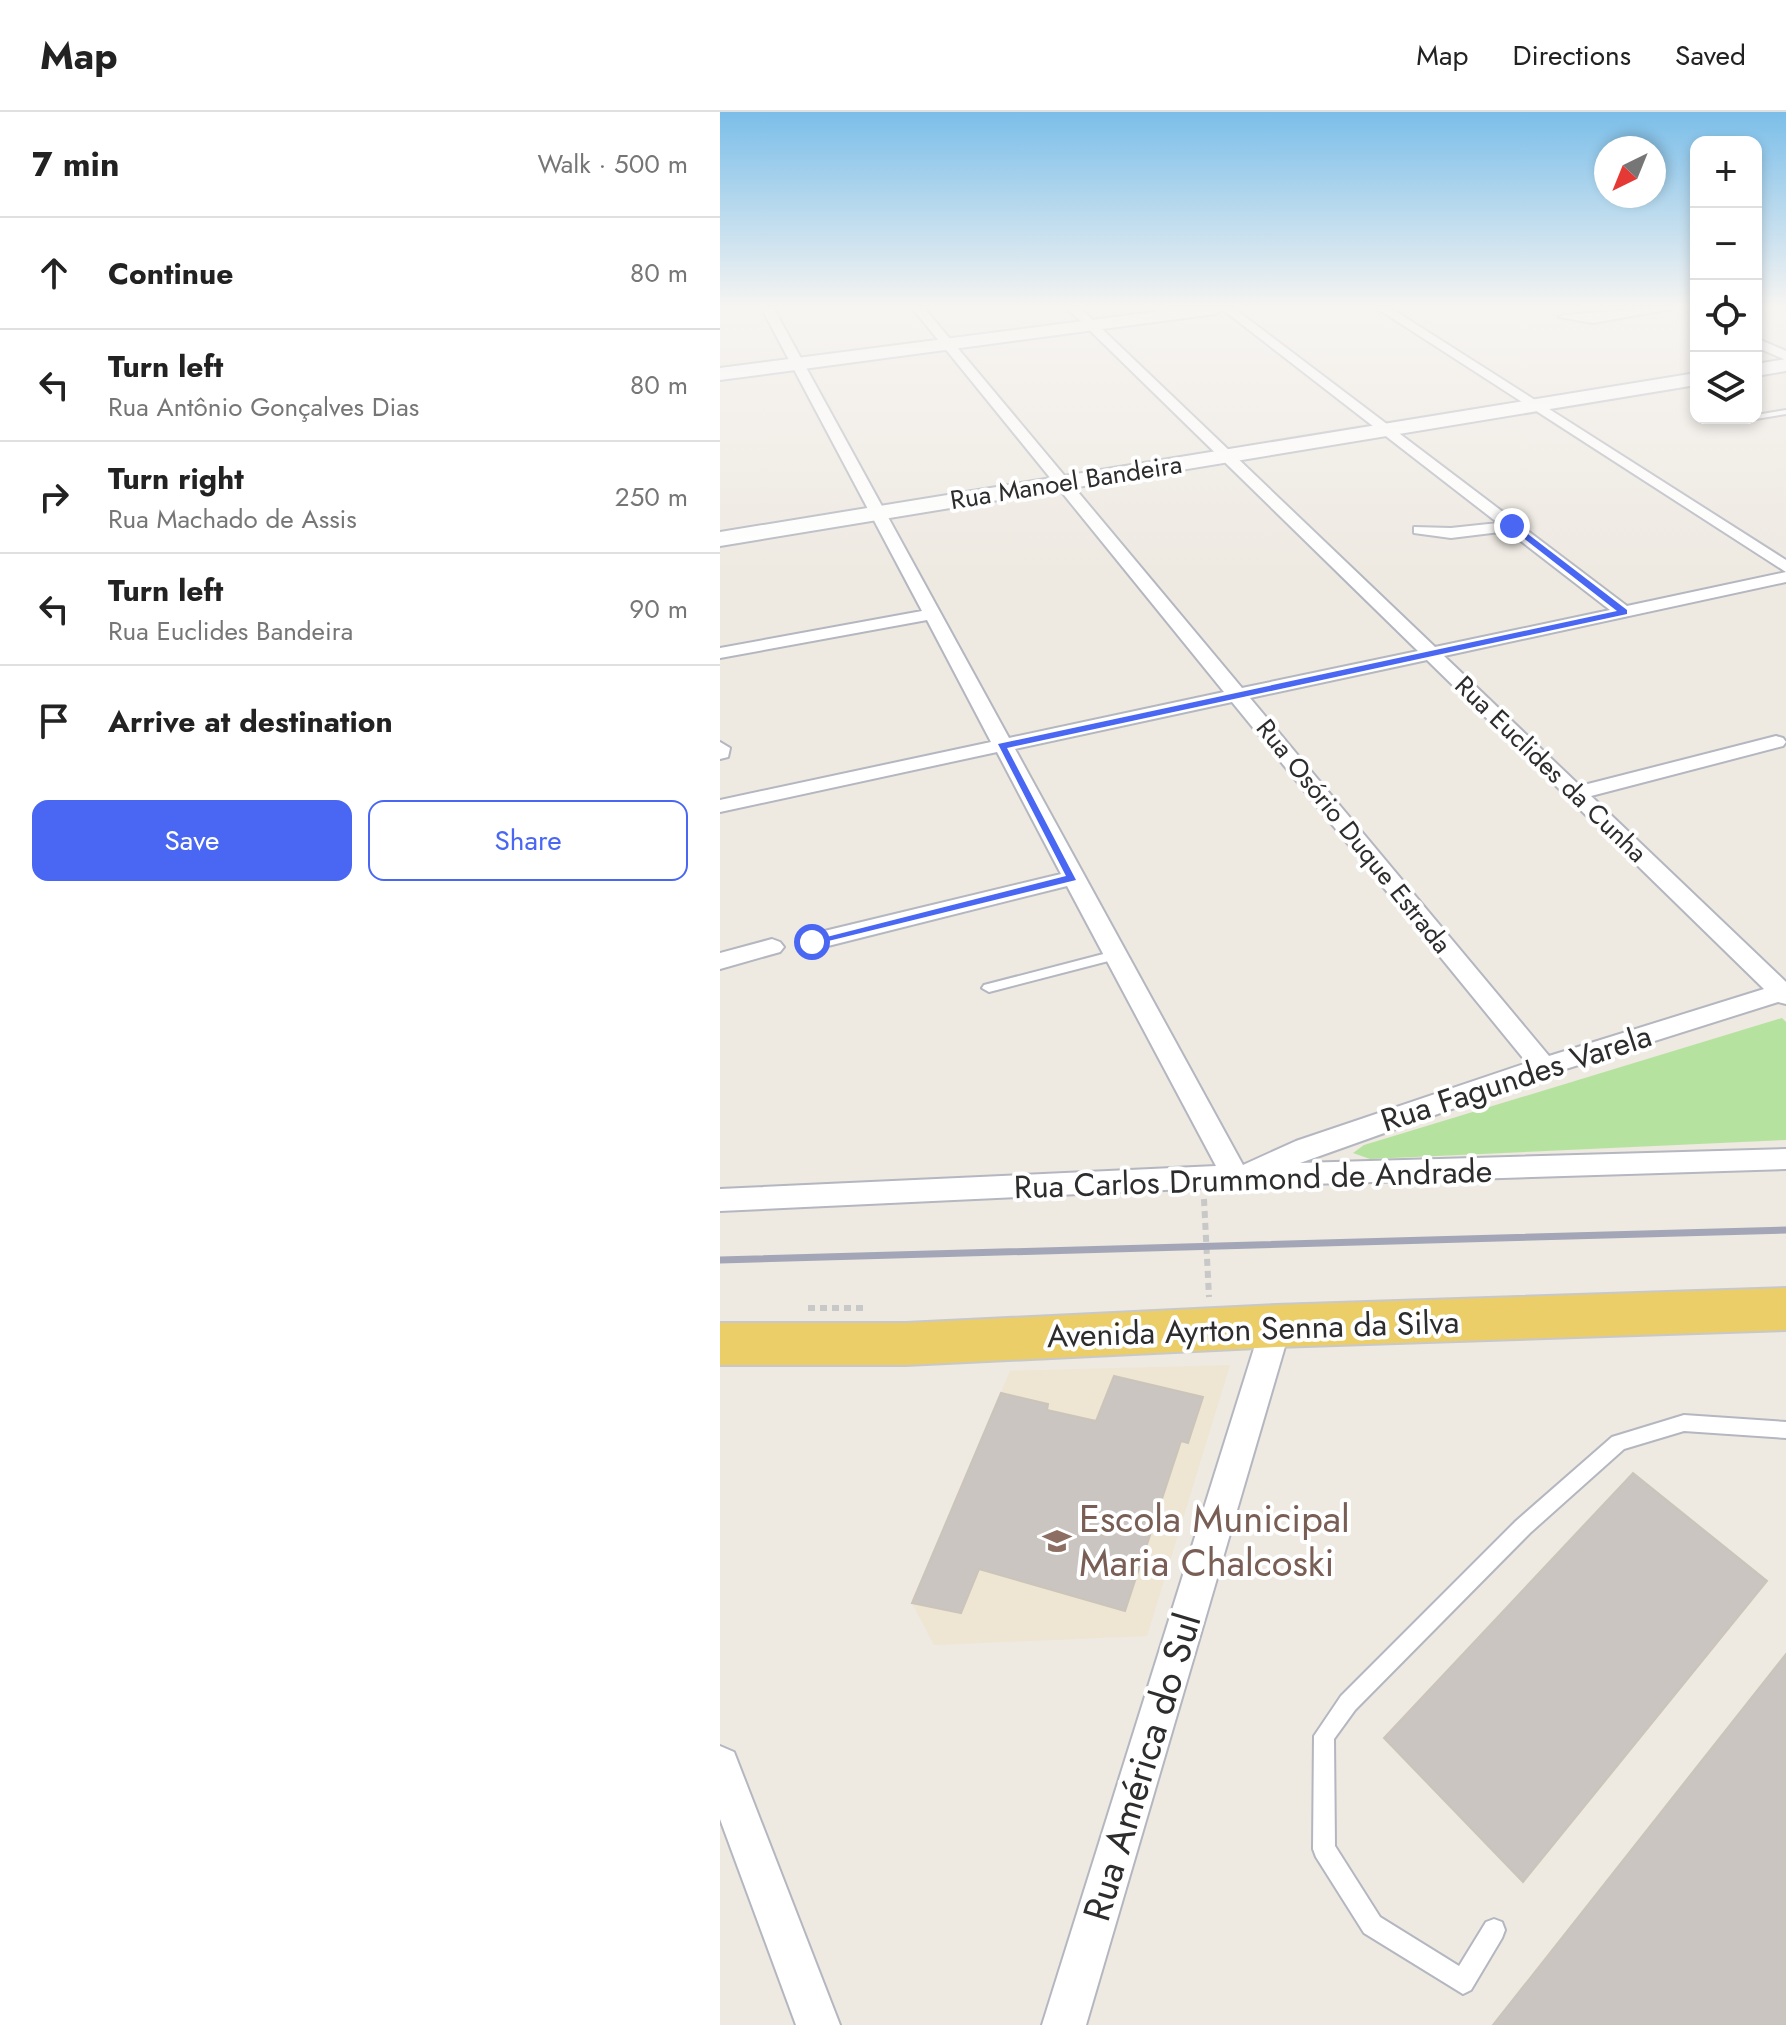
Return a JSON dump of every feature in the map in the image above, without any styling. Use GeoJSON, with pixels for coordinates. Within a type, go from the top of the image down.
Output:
{"type":"FeatureCollection","features":[{"type":"Feature","properties":{"kind":"main road","name":"Avenida Ayrton Senna da Silva"},"geometry":{"type":"LineString","coordinates":[[720,1344],[906,1344],[1276,1326],[1786,1309]]}},
{"type":"Feature","properties":{"kind":"street"},"geometry":{"type":"LineString","coordinates":[[815,398],[1072,878],[1242,1176]]}},
{"type":"Feature","properties":{"kind":"street","name":"Rua Osório Duque Estrada"},"geometry":{"type":"LineString","coordinates":[[992,398],[1544,1067]]}},
{"type":"Feature","properties":{"kind":"street","name":"Rua Euclides da Cunha"},"geometry":{"type":"LineString","coordinates":[[1167,398],[1785,993]]}},
{"type":"Feature","properties":{"kind":"street"},"geometry":{"type":"LineString","coordinates":[[1347,398],[1624,612]]}},
{"type":"Feature","properties":{"kind":"street"},"geometry":{"type":"LineString","coordinates":[[1520,398],[1786,567]]}},
{"type":"Feature","properties":{"kind":"street","name":"Rua Manoel Bandeira"},"geometry":{"type":"LineString","coordinates":[[720,539],[1579,398]]}},
{"type":"Feature","properties":{"kind":"street"},"geometry":{"type":"LineString","coordinates":[[1420,530],[1451,533],[1512,526]]}},
{"type":"Feature","properties":{"kind":"street"},"geometry":{"type":"LineString","coordinates":[[720,806],[1786,577]]}},
{"type":"Feature","properties":{"kind":"street"},"geometry":{"type":"LineString","coordinates":[[720,653],[932,614]]}},
{"type":"Feature","properties":{"kind":"street"},"geometry":{"type":"LineString","coordinates":[[1582,799],[1781,747]]}},
{"type":"Feature","properties":{"kind":"street"},"geometry":{"type":"LineString","coordinates":[[812,942],[1072,878]]}},
{"type":"Feature","properties":{"kind":"street"},"geometry":{"type":"LineString","coordinates":[[720,961],[772,947]]}},
{"type":"Feature","properties":{"kind":"street","name":"Rua Fagundes Varela"},"geometry":{"type":"LineString","coordinates":[[1242,1176],[1306,1148],[1544,1067],[1785,993]]}},
{"type":"Feature","properties":{"kind":"street","name":"Rua Carlos Drummond de Andrade"},"geometry":{"type":"LineString","coordinates":[[720,1200],[1242,1176],[1786,1159]]}},
{"type":"Feature","properties":{"kind":"street","name":"Rua América do Sul"},"geometry":{"type":"LineString","coordinates":[[1064,2025],[1276,1326]]}},
{"type":"Feature","properties":{"kind":"street"},"geometry":{"type":"LineString","coordinates":[[720,1766],[818,2025]]}},
{"type":"Feature","properties":{"kind":"lane"},"geometry":{"type":"LineString","coordinates":[[1762,416],[1786,412]]}},
{"type":"Feature","properties":{"kind":"lane"},"geometry":{"type":"LineString","coordinates":[[989,988],[1115,955]]}},
{"type":"Feature","properties":{"kind":"lane"},"geometry":{"type":"LineString","coordinates":[[1494,1930],[1463,1982],[1372,1925],[1324,1849],[1324,1736],[1348,1703],[1501,1549],[1618,1443],[1684,1423],[1786,1430]]}},
{"type":"Feature","properties":{"kind":"path"},"geometry":{"type":"LineString","coordinates":[[1202,1179],[1209,1306]]}},
{"type":"Feature","properties":{"kind":"shaded area","name":"Escola Municipal Maria Chalcoski"},"geometry":{"type":"Polygon","coordinates":[[[1230,1365],[1147,1636],[934,1645],[912,1603],[1010,1371],[1230,1365]]]}},
{"type":"Feature","properties":{"kind":"green space"},"geometry":{"type":"Polygon","coordinates":[[[1782,1018],[1786,1022],[1786,1140],[1370,1159],[1353,1153],[1364,1145],[1782,1018]]]}},
{"type":"Feature","properties":{"kind":"building","name":"Escola Municipal Maria Chalcoski"},"geometry":{"type":"Polygon","coordinates":[[[1114,1376],[1203,1397],[1188,1443],[1181,1441],[1125,1611],[979,1569],[961,1613],[912,1603],[1001,1393],[1048,1404],[1047,1410],[1096,1421],[1114,1376]]]}},
{"type":"Feature","properties":{"kind":"building"},"geometry":{"type":"Polygon","coordinates":[[[1633,1473],[1767,1581],[1523,1882],[1384,1738],[1633,1473]]]}},
{"type":"Feature","properties":{"kind":"building"},"geometry":{"type":"Polygon","coordinates":[[[1786,1654],[1786,2025],[1493,2025],[1786,1654]]]}},
{"type":"Feature","properties":{"kind":"railway"},"geometry":{"type":"LineString","coordinates":[[720,1260],[1786,1230]]}},
{"type":"Feature","properties":{"kind":"place","name":"Escola Municipal Maria Chalcoski"},"geometry":{"type":"Point","coordinates":[1057,1541]}},
{"type":"Feature","properties":{"kind":"route"},"geometry":{"type":"LineString","coordinates":[[812,942],[1072,878],[1002,746],[1624,612],[1512,526]]}}]}
